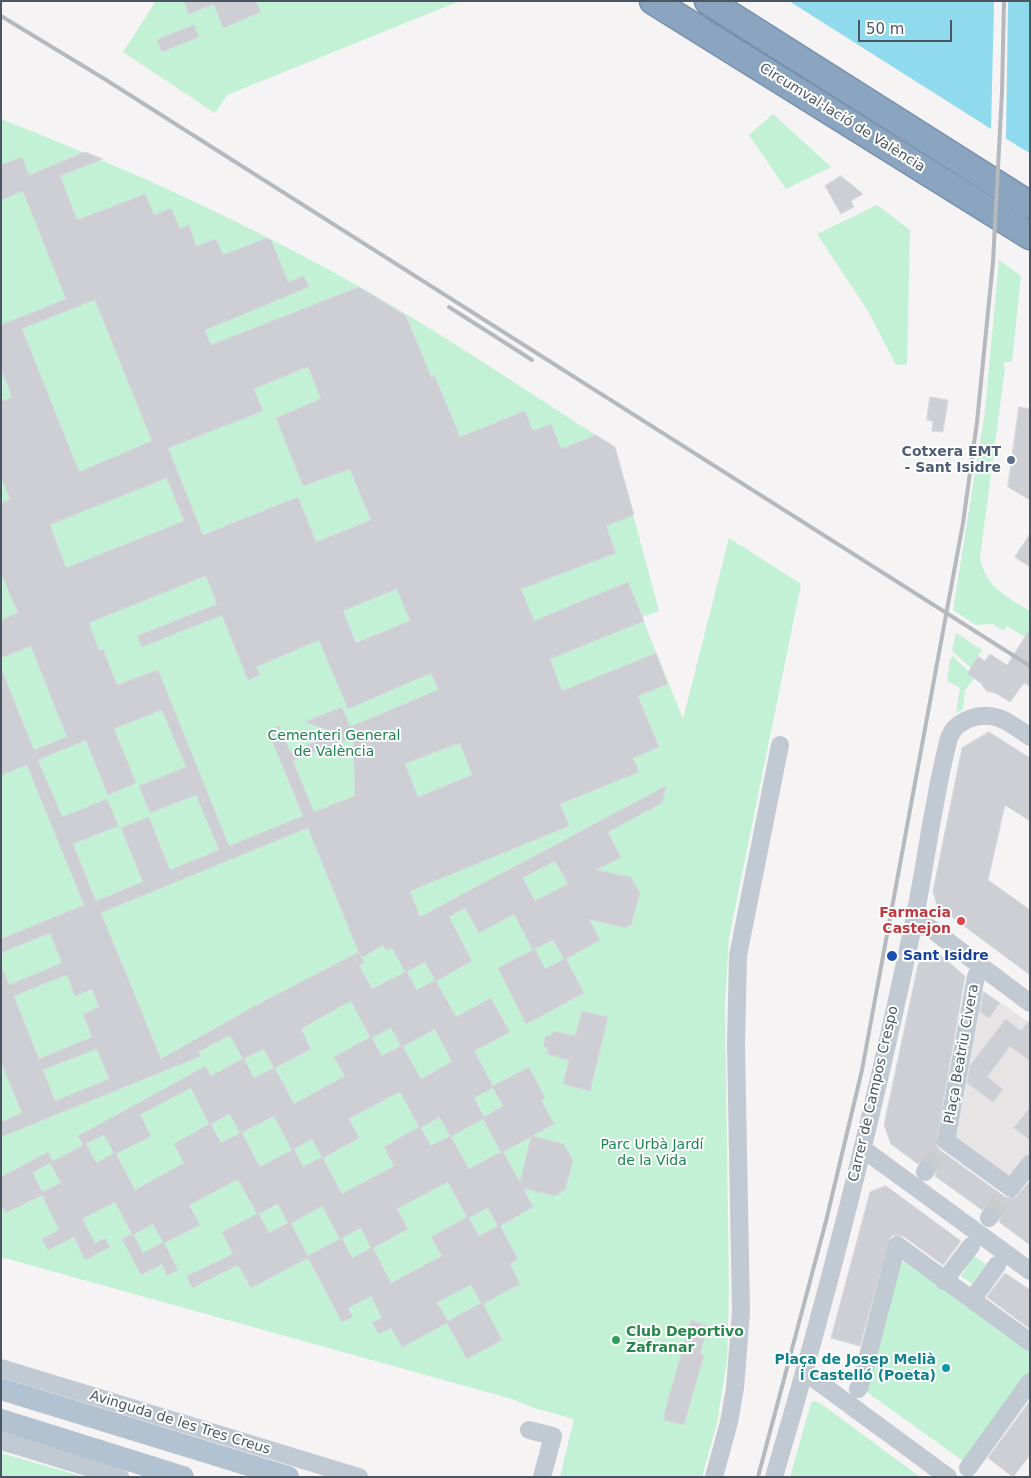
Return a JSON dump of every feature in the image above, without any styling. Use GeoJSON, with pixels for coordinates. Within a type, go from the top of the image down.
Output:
{"type":"FeatureCollection","features":[{"type":"Feature","properties":{"kind":"highway","name":"Circumval·lació de València"},"geometry":{"type":"LineString","coordinates":[[653,1],[1030,236]]}},
{"type":"Feature","properties":{"kind":"highway","name":"Circumval·lació de València"},"geometry":{"type":"LineString","coordinates":[[708,1],[1030,205]]}},
{"type":"Feature","properties":{"kind":"main road","name":"Avinguda de les Tres Creus"},"geometry":{"type":"LineString","coordinates":[[1,1389],[288,1477]]}},
{"type":"Feature","properties":{"kind":"main road"},"geometry":{"type":"LineString","coordinates":[[1,1420],[184,1477]]}},
{"type":"Feature","properties":{"kind":"street","name":"Carrer de Campos Crespo"},"geometry":{"type":"LineString","coordinates":[[774,1477],[805,1372],[863,1149],[913,925],[949,738],[957,726],[971,718],[984,716],[996,717],[1030,736]]}},
{"type":"Feature","properties":{"kind":"street"},"geometry":{"type":"LineString","coordinates":[[714,1477],[729,1422],[739,1358],[741,1330],[736,1045],[738,956],[780,745]]}},
{"type":"Feature","properties":{"kind":"street"},"geometry":{"type":"LineString","coordinates":[[913,925],[930,928],[1030,1003]]}},
{"type":"Feature","properties":{"kind":"street","name":"Plaça Beatriu Civera"},"geometry":{"type":"LineString","coordinates":[[976,976],[945,1143],[1010,1190],[1030,1164]]}},
{"type":"Feature","properties":{"kind":"street"},"geometry":{"type":"LineString","coordinates":[[863,1149],[1030,1271]]}},
{"type":"Feature","properties":{"kind":"street"},"geometry":{"type":"LineString","coordinates":[[858,1389],[897,1245],[1030,1342]]}},
{"type":"Feature","properties":{"kind":"street"},"geometry":{"type":"LineString","coordinates":[[944,1281],[971,1246]]}},
{"type":"Feature","properties":{"kind":"street"},"geometry":{"type":"LineString","coordinates":[[972,1300],[997,1265]]}},
{"type":"Feature","properties":{"kind":"street","name":"Avinguda de les Tres Creus"},"geometry":{"type":"LineString","coordinates":[[1,1368],[359,1477]]}},
{"type":"Feature","properties":{"kind":"street"},"geometry":{"type":"LineString","coordinates":[[805,1372],[948,1477]]}},
{"type":"Feature","properties":{"kind":"street"},"geometry":{"type":"LineString","coordinates":[[968,1468],[1030,1382]]}},
{"type":"Feature","properties":{"kind":"street"},"geometry":{"type":"LineString","coordinates":[[528,1430],[553,1436],[542,1477]]}},
{"type":"Feature","properties":{"kind":"street"},"geometry":{"type":"LineString","coordinates":[[1,1441],[120,1477]]}},
{"type":"Feature","properties":{"kind":"shaded area"},"geometry":{"type":"Polygon","coordinates":[[[982,990],[1030,1023],[1030,1158],[1015,1175],[1007,1176],[952,1138],[982,990]]]}},
{"type":"Feature","properties":{"kind":"green space"},"geometry":{"type":"Polygon","coordinates":[[[156,1],[460,1],[227,95],[215,113],[123,52],[156,1]]]}},
{"type":"Feature","properties":{"kind":"green space"},"geometry":{"type":"Polygon","coordinates":[[[773,114],[831,167],[786,189],[749,135],[773,114]]]}},
{"type":"Feature","properties":{"kind":"green space","name":"Cementeri General de València"},"geometry":{"type":"Polygon","coordinates":[[[1,119],[139,176],[228,218],[316,263],[425,325],[615,447],[659,611],[642,617],[683,719],[729,538],[801,584],[729,938],[725,1005],[729,1291],[727,1361],[717,1423],[702,1477],[560,1477],[574,1419],[534,1408],[512,1399],[1,1257],[1,119]]]}},
{"type":"Feature","properties":{"kind":"green space"},"geometry":{"type":"Polygon","coordinates":[[[877,205],[910,230],[907,364],[896,365],[868,311],[817,234],[877,205]]]}},
{"type":"Feature","properties":{"kind":"green space"},"geometry":{"type":"Polygon","coordinates":[[[999,260],[1021,276],[1012,362],[1005,362],[1003,365],[1005,368],[980,557],[992,584],[1005,596],[1030,611],[1030,640],[1007,626],[1004,631],[993,624],[976,625],[953,610],[985,411],[999,260]]]}},
{"type":"Feature","properties":{"kind":"green space"},"geometry":{"type":"Polygon","coordinates":[[[956,633],[982,650],[971,668],[952,651],[956,633]]]}},
{"type":"Feature","properties":{"kind":"green space"},"geometry":{"type":"Polygon","coordinates":[[[953,656],[968,671],[967,674],[974,679],[965,690],[963,709],[956,713],[960,688],[947,681],[950,660],[953,656]]]}},
{"type":"Feature","properties":{"kind":"green space"},"geometry":{"type":"Polygon","coordinates":[[[974,1256],[986,1264],[972,1284],[961,1276],[974,1256]]]}},
{"type":"Feature","properties":{"kind":"green space","name":"Plaça de Josep Melià i Castelló (Poeta)"},"geometry":{"type":"Polygon","coordinates":[[[903,1262],[909,1262],[1030,1346],[1030,1376],[966,1463],[864,1390],[899,1266],[903,1262]]]}},
{"type":"Feature","properties":{"kind":"green space"},"geometry":{"type":"Polygon","coordinates":[[[815,1401],[920,1477],[790,1477],[811,1403],[815,1401]]]}},
{"type":"Feature","properties":{"kind":"green space"},"geometry":{"type":"Polygon","coordinates":[[[1,1453],[84,1477],[1,1477],[1,1453]]]}},
{"type":"Feature","properties":{"kind":"water"},"geometry":{"type":"Polygon","coordinates":[[[789,1],[1030,1],[1030,153],[1021,148],[789,1]]]}},
{"type":"Feature","properties":{"kind":"pier"},"geometry":{"type":"Polygon","coordinates":[[[994,1],[1008,1],[1006,141],[991,132],[994,1]]]}},
{"type":"Feature","properties":{"kind":"building"},"geometry":{"type":"Polygon","coordinates":[[[184,1],[256,1],[261,12],[223,28],[214,4],[189,14],[184,1]]]}},
{"type":"Feature","properties":{"kind":"building"},"geometry":{"type":"Polygon","coordinates":[[[194,25],[199,37],[162,52],[157,40],[194,25]]]}},
{"type":"Feature","properties":{"kind":"building"},"geometry":{"type":"Polygon","coordinates":[[[85,152],[103,159],[60,176],[77,220],[145,194],[154,215],[171,208],[180,229],[189,225],[196,246],[216,239],[223,255],[267,238],[271,240],[288,282],[304,276],[309,287],[205,330],[211,345],[359,287],[406,316],[432,379],[434,374],[460,437],[525,411],[533,431],[551,424],[561,449],[596,435],[615,447],[634,515],[606,526],[616,553],[521,589],[534,621],[628,582],[644,621],[550,659],[562,691],[656,653],[668,684],[638,696],[659,747],[633,758],[639,772],[560,804],[569,826],[410,891],[420,917],[666,786],[662,803],[608,832],[621,857],[596,870],[631,877],[640,893],[631,925],[625,928],[589,919],[600,940],[566,959],[584,993],[526,1024],[498,968],[533,950],[514,914],[479,933],[465,908],[449,917],[472,961],[436,981],[456,1017],[491,998],[510,1032],[474,1051],[493,1086],[529,1067],[545,1098],[541,1100],[554,1124],[532,1136],[564,1144],[573,1160],[565,1190],[555,1196],[523,1188],[533,1207],[500,1226],[518,1259],[510,1264],[520,1284],[483,1304],[502,1340],[467,1359],[447,1323],[402,1347],[391,1328],[379,1334],[372,1323],[382,1318],[371,1296],[348,1308],[353,1317],[342,1322],[308,1258],[251,1288],[238,1265],[192,1288],[187,1276],[233,1254],[222,1232],[257,1214],[238,1179],[189,1205],[200,1225],[164,1243],[178,1270],[167,1275],[162,1264],[141,1275],[122,1239],[132,1234],[115,1202],[82,1219],[95,1243],[105,1238],[110,1247],[85,1260],[74,1237],[48,1250],[42,1239],[59,1230],[42,1195],[6,1213],[1,1205],[1,1177],[48,1152],[52,1161],[62,1157],[83,1145],[78,1136],[206,1066],[211,1076],[243,1059],[230,1035],[198,1052],[201,1056],[1,1137],[1,1122],[22,1113],[1,1062],[1,966],[9,985],[62,963],[50,933],[1,953],[1,939],[84,905],[27,765],[1,775],[1,668],[34,750],[67,737],[31,646],[1,658],[1,620],[18,613],[1,573],[1,503],[10,499],[1,478],[1,402],[12,397],[1,369],[1,325],[66,299],[23,191],[1,200],[1,165],[22,157],[29,175],[85,152]],[[95,300],[22,329],[79,472],[152,441],[95,300]],[[308,367],[254,389],[263,411],[168,448],[203,535],[298,497],[316,542],[371,520],[350,469],[303,486],[276,418],[321,399],[308,367]],[[167,478],[50,525],[66,568],[184,521],[167,478]],[[206,576],[89,623],[99,651],[103,649],[117,685],[158,670],[229,846],[303,816],[268,731],[279,726],[290,752],[336,733],[305,722],[342,707],[350,727],[438,690],[431,673],[348,709],[319,640],[256,667],[260,675],[248,680],[222,615],[142,647],[137,636],[217,604],[206,576]],[[397,589],[343,611],[356,643],[410,621],[397,589]],[[162,710],[114,729],[136,783],[108,795],[86,740],[38,760],[62,817],[107,799],[111,808],[118,826],[73,844],[96,901],[143,882],[121,828],[149,817],[170,870],[219,850],[196,795],[150,813],[143,796],[139,786],[186,767],[162,710]],[[351,738],[293,761],[314,812],[355,796],[353,739],[351,738]],[[460,743],[405,764],[418,797],[472,775],[460,743]],[[308,828],[101,913],[161,1059],[253,1007],[359,952],[308,828]],[[555,861],[523,878],[535,901],[568,884],[555,861]],[[553,940],[535,949],[545,969],[564,959],[553,940]],[[383,945],[362,958],[364,963],[359,965],[372,989],[405,972],[392,948],[386,951],[383,945]],[[425,962],[407,972],[417,990],[435,980],[425,962]],[[67,975],[14,996],[39,1059],[92,1037],[83,1014],[99,1007],[92,989],[75,996],[67,975]],[[351,1001],[301,1029],[311,1049],[275,1068],[294,1104],[345,1076],[334,1057],[370,1037],[351,1001]],[[391,1028],[372,1038],[382,1056],[401,1046],[391,1028]],[[435,1029],[403,1047],[421,1079],[452,1062],[435,1029]],[[97,1049],[43,1070],[55,1101],[109,1079],[97,1049]],[[264,1049],[244,1059],[254,1078],[274,1068],[264,1049]],[[191,1088],[140,1115],[151,1136],[116,1154],[135,1190],[184,1163],[174,1144],[209,1124],[191,1088]],[[493,1088],[474,1098],[484,1117],[503,1106],[493,1088]],[[400,1092],[349,1119],[359,1138],[323,1158],[342,1194],[394,1166],[384,1147],[419,1127],[400,1092]],[[230,1114],[211,1124],[221,1143],[240,1133],[230,1114]],[[274,1116],[242,1133],[260,1167],[292,1150],[274,1116]],[[440,1117],[421,1128],[431,1146],[450,1136],[440,1117]],[[483,1119],[451,1137],[469,1169],[501,1152],[483,1119]],[[104,1135],[86,1144],[96,1163],[114,1153],[104,1135]],[[531,1137],[503,1152],[520,1182],[531,1137]],[[312,1139],[294,1149],[303,1167],[322,1157],[312,1139]],[[50,1163],[33,1173],[42,1192],[61,1183],[50,1163]],[[448,1182],[397,1209],[408,1229],[373,1248],[391,1283],[442,1256],[431,1237],[467,1217],[448,1182]],[[278,1204],[259,1214],[269,1233],[288,1223],[278,1204]],[[322,1206],[291,1224],[308,1256],[340,1239],[322,1206]],[[488,1208],[469,1218],[479,1236],[498,1226],[488,1208]],[[153,1224],[134,1235],[143,1253],[163,1242],[153,1224]],[[361,1228],[340,1239],[342,1238],[352,1258],[371,1248],[361,1228]],[[471,1285],[437,1303],[448,1321],[481,1303],[471,1285]]]}},
{"type":"Feature","properties":{"kind":"building"},"geometry":{"type":"Polygon","coordinates":[[[841,176],[863,194],[851,201],[854,207],[841,214],[825,186],[841,176]]]}},
{"type":"Feature","properties":{"kind":"building"},"geometry":{"type":"Polygon","coordinates":[[[930,397],[948,400],[943,432],[932,431],[933,421],[927,420],[930,397]]]}},
{"type":"Feature","properties":{"kind":"building"},"geometry":{"type":"Polygon","coordinates":[[[1019,407],[1030,409],[1030,500],[1008,487],[1019,407]]]}},
{"type":"Feature","properties":{"kind":"building"},"geometry":{"type":"Polygon","coordinates":[[[1030,534],[1030,567],[1015,557],[1030,534]]]}},
{"type":"Feature","properties":{"kind":"building"},"geometry":{"type":"Polygon","coordinates":[[[1030,629],[1030,687],[1024,683],[1010,702],[995,693],[986,691],[981,683],[967,674],[978,656],[985,661],[990,654],[1007,665],[1030,629]]]}},
{"type":"Feature","properties":{"kind":"building"},"geometry":{"type":"Polygon","coordinates":[[[989,732],[1030,758],[1030,821],[1005,805],[988,880],[1030,910],[1030,975],[937,906],[933,891],[962,748],[989,732]]]}},
{"type":"Feature","properties":{"kind":"building"},"geometry":{"type":"Polygon","coordinates":[[[931,954],[939,954],[965,976],[936,1144],[940,1150],[1005,1197],[1015,1198],[1030,1181],[1030,1245],[999,1222],[1001,1215],[995,1207],[989,1205],[982,1210],[935,1176],[937,1169],[931,1161],[925,1159],[918,1164],[891,1144],[884,1125],[919,960],[931,954]]]}},
{"type":"Feature","properties":{"kind":"building"},"geometry":{"type":"Polygon","coordinates":[[[984,992],[1000,1003],[989,1018],[980,1012],[984,992]]]}},
{"type":"Feature","properties":{"kind":"building"},"geometry":{"type":"Polygon","coordinates":[[[582,1011],[608,1017],[590,1091],[563,1084],[569,1060],[547,1054],[548,1048],[543,1046],[546,1035],[551,1036],[553,1031],[575,1036],[582,1011]]]}},
{"type":"Feature","properties":{"kind":"building"},"geometry":{"type":"Polygon","coordinates":[[[1006,1019],[1021,1031],[1030,1020],[1030,1061],[1010,1046],[987,1077],[1003,1089],[993,1102],[967,1083],[970,1066],[1006,1019]]]}},
{"type":"Feature","properties":{"kind":"building"},"geometry":{"type":"Polygon","coordinates":[[[1030,1108],[1030,1140],[1014,1128],[1030,1108]]]}},
{"type":"Feature","properties":{"kind":"building"},"geometry":{"type":"Polygon","coordinates":[[[886,1186],[961,1241],[943,1265],[903,1236],[893,1235],[890,1238],[860,1346],[831,1338],[870,1192],[886,1186]]]}},
{"type":"Feature","properties":{"kind":"building"},"geometry":{"type":"Polygon","coordinates":[[[1005,1273],[1030,1290],[1030,1329],[987,1297],[1005,1273]]]}},
{"type":"Feature","properties":{"kind":"building"},"geometry":{"type":"Polygon","coordinates":[[[691,1320],[708,1326],[700,1354],[704,1355],[684,1425],[664,1420],[664,1415],[691,1320]]]}},
{"type":"Feature","properties":{"kind":"building"},"geometry":{"type":"Polygon","coordinates":[[[1030,1401],[1030,1455],[1013,1477],[988,1458],[1030,1401]]]}},
{"type":"Feature","properties":{"kind":"tunnel"},"geometry":{"type":"LineString","coordinates":[[926,1170],[944,1144]]}},
{"type":"Feature","properties":{"kind":"tunnel"},"geometry":{"type":"LineString","coordinates":[[990,1216],[1008,1191]]}},
{"type":"Feature","properties":{"kind":"railway"},"geometry":{"type":"LineString","coordinates":[[758,1477],[826,1221],[862,1070],[963,523],[977,422],[993,262],[1002,92],[1004,1]]}},
{"type":"Feature","properties":{"kind":"railway"},"geometry":{"type":"LineString","coordinates":[[1,16],[103,78],[1030,666]]}},
{"type":"Feature","properties":{"kind":"railway"},"geometry":{"type":"LineString","coordinates":[[449,307],[532,360]]}},
{"type":"Feature","properties":{"kind":"place","name":"Cotxera EMT - Sant Isidre"},"geometry":{"type":"Point","coordinates":[1011,460]}},
{"type":"Feature","properties":{"kind":"place","name":"Farmacia Castejon"},"geometry":{"type":"Point","coordinates":[961,921]}},
{"type":"Feature","properties":{"kind":"place","name":"Sant Isidre"},"geometry":{"type":"Point","coordinates":[892,956]}},
{"type":"Feature","properties":{"kind":"place","name":"Club Deportivo Zafranar"},"geometry":{"type":"Point","coordinates":[616,1340]}},
{"type":"Feature","properties":{"kind":"place","name":"Plaça de Josep Melià i Castelló (Poeta)"},"geometry":{"type":"Point","coordinates":[946,1368]}},
{"type":"Feature","properties":{"kind":"park label","name":"Parc Urbà Jardí de la Vida"},"geometry":{"type":"Point","coordinates":[652,1154]}}]}
